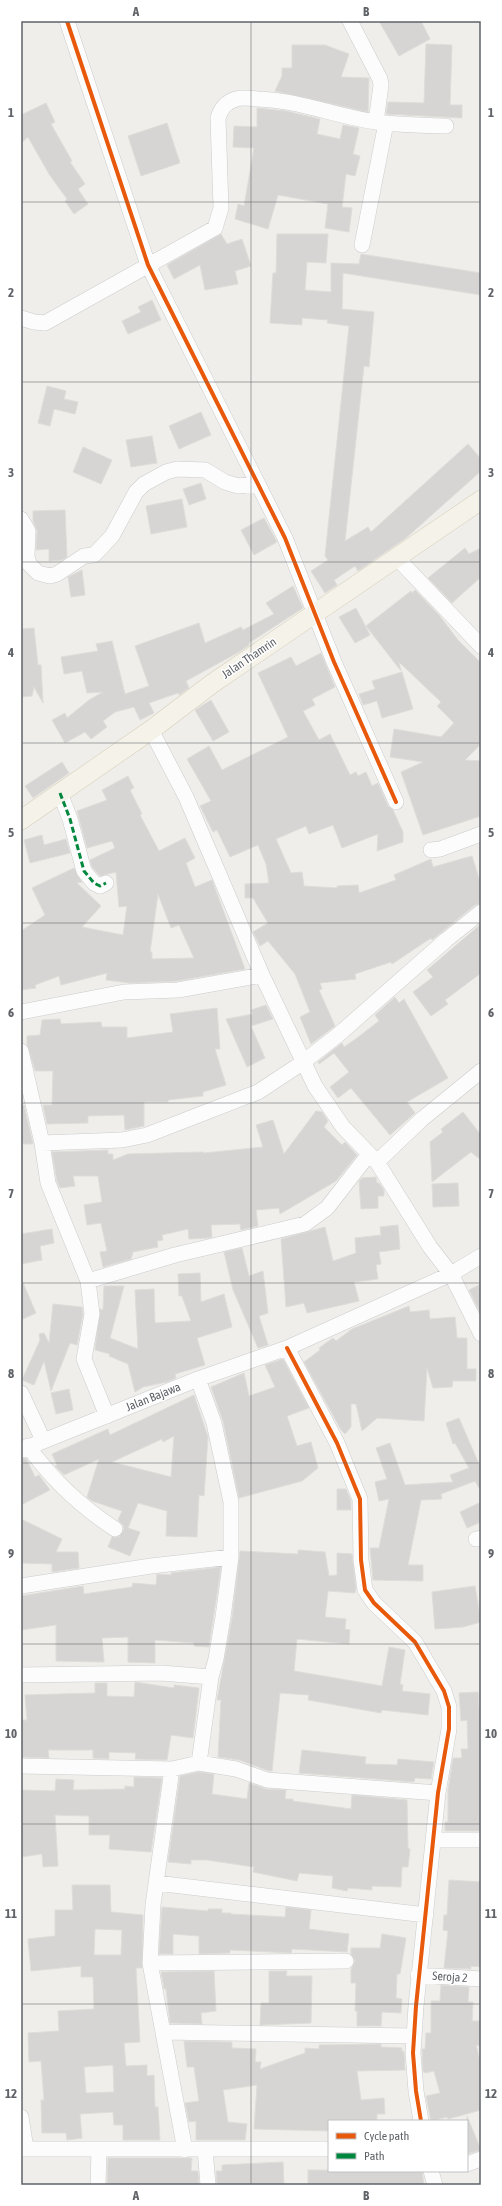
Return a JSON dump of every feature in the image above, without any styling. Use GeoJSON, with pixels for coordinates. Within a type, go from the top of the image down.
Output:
{"type":"FeatureCollection","features":[{"type":"Feature","properties":{"kind":"main road","name":"Jalan Thamrin"},"geometry":{"type":"LineString","coordinates":[[21,820],[315,612],[481,500]]}},
{"type":"Feature","properties":{"kind":"street"},"geometry":{"type":"LineString","coordinates":[[67,21],[148,265],[285,538],[334,662],[396,802]]}},
{"type":"Feature","properties":{"kind":"street"},"geometry":{"type":"LineString","coordinates":[[350,21],[380,79],[381,85],[381,123],[362,245]]}},
{"type":"Feature","properties":{"kind":"street"},"geometry":{"type":"LineString","coordinates":[[21,318],[34,322],[46,323],[215,228],[221,208],[218,118],[222,108],[229,102],[243,98],[301,103],[345,116],[381,123],[446,126]]}},
{"type":"Feature","properties":{"kind":"street"},"geometry":{"type":"LineString","coordinates":[[21,519],[28,531],[27,556],[29,564],[38,573],[50,576],[57,574],[84,556],[94,554],[112,536],[136,492],[144,484],[166,472],[177,469],[205,470],[225,482],[238,486],[258,484]]}},
{"type":"Feature","properties":{"kind":"street"},"geometry":{"type":"LineString","coordinates":[[397,558],[481,646]]}},
{"type":"Feature","properties":{"kind":"street"},"geometry":{"type":"LineString","coordinates":[[150,730],[186,797],[262,975],[302,1063],[315,1086],[343,1127],[373,1158],[430,1247],[451,1274],[481,1334]]}},
{"type":"Feature","properties":{"kind":"street"},"geometry":{"type":"LineString","coordinates":[[60,792],[84,871],[94,883],[100,886],[106,883]]}},
{"type":"Feature","properties":{"kind":"street"},"geometry":{"type":"LineString","coordinates":[[431,850],[440,849],[481,834]]}},
{"type":"Feature","properties":{"kind":"street"},"geometry":{"type":"LineString","coordinates":[[42,1143],[122,1140],[146,1135],[258,1092],[302,1063],[481,912]]}},
{"type":"Feature","properties":{"kind":"street"},"geometry":{"type":"LineString","coordinates":[[21,1012],[124,992],[178,990],[262,975]]}},
{"type":"Feature","properties":{"kind":"street"},"geometry":{"type":"LineString","coordinates":[[21,1051],[42,1143],[48,1183],[88,1281],[92,1314],[84,1359],[107,1416]]}},
{"type":"Feature","properties":{"kind":"street"},"geometry":{"type":"LineString","coordinates":[[88,1281],[174,1255],[305,1224],[327,1208],[373,1158],[481,1071]]}},
{"type":"Feature","properties":{"kind":"street","name":"Jalan Bajawa"},"geometry":{"type":"LineString","coordinates":[[24,1448],[198,1379],[287,1348],[451,1274],[481,1256]]}},
{"type":"Feature","properties":{"kind":"street"},"geometry":{"type":"LineString","coordinates":[[287,1348],[337,1442],[360,1499],[361,1560],[365,1590],[374,1603],[414,1642],[444,1691],[449,1707],[449,1729],[438,1794],[426,1915],[418,1975],[414,2036],[416,2091],[421,2120]]}},
{"type":"Feature","properties":{"kind":"street"},"geometry":{"type":"LineString","coordinates":[[198,1379],[214,1423],[231,1502],[231,1557],[217,1652],[211,1677],[199,1763]]}},
{"type":"Feature","properties":{"kind":"street"},"geometry":{"type":"LineString","coordinates":[[21,1392],[43,1440]]}},
{"type":"Feature","properties":{"kind":"street"},"geometry":{"type":"LineString","coordinates":[[24,1448],[58,1484],[91,1513],[115,1529]]}},
{"type":"Feature","properties":{"kind":"street"},"geometry":{"type":"LineString","coordinates":[[21,1586],[151,1566],[231,1557]]}},
{"type":"Feature","properties":{"kind":"street"},"geometry":{"type":"LineString","coordinates":[[21,1676],[161,1673],[211,1677]]}},
{"type":"Feature","properties":{"kind":"street"},"geometry":{"type":"LineString","coordinates":[[21,1766],[172,1769],[199,1763],[236,1769],[267,1780],[438,1794]]}},
{"type":"Feature","properties":{"kind":"street"},"geometry":{"type":"LineString","coordinates":[[172,1769],[156,1883],[150,1963],[185,2150]]}},
{"type":"Feature","properties":{"kind":"street"},"geometry":{"type":"LineString","coordinates":[[433,1840],[481,1840]]}},
{"type":"Feature","properties":{"kind":"street"},"geometry":{"type":"LineString","coordinates":[[156,1883],[426,1915]]}},
{"type":"Feature","properties":{"kind":"street"},"geometry":{"type":"LineString","coordinates":[[150,1963],[346,1961]]}},
{"type":"Feature","properties":{"kind":"street","name":"Seroja 2"},"geometry":{"type":"LineString","coordinates":[[418,1975],[481,1979]]}},
{"type":"Feature","properties":{"kind":"street"},"geometry":{"type":"LineString","coordinates":[[162,2032],[414,2036]]}},
{"type":"Feature","properties":{"kind":"street"},"geometry":{"type":"LineString","coordinates":[[21,2117],[23,2149],[328,2149]]}},
{"type":"Feature","properties":{"kind":"street"},"geometry":{"type":"LineString","coordinates":[[98,2185],[99,2150]]}},
{"type":"Feature","properties":{"kind":"street"},"geometry":{"type":"LineString","coordinates":[[205,2150],[208,2185]]}},
{"type":"Feature","properties":{"kind":"street"},"geometry":{"type":"LineString","coordinates":[[468,2164],[481,2160]]}},
{"type":"Feature","properties":{"kind":"building"},"geometry":{"type":"Polygon","coordinates":[[[379,21],[421,21],[430,39],[399,56],[379,21]]]}},
{"type":"Feature","properties":{"kind":"building"},"geometry":{"type":"Polygon","coordinates":[[[426,44],[452,45],[450,105],[462,105],[462,118],[386,114],[388,102],[424,103],[426,44]]]}},
{"type":"Feature","properties":{"kind":"building"},"geometry":{"type":"Polygon","coordinates":[[[292,45],[325,45],[349,54],[341,77],[369,78],[368,112],[275,91],[282,76],[282,68],[292,68],[292,45]]]}},
{"type":"Feature","properties":{"kind":"building"},"geometry":{"type":"Polygon","coordinates":[[[46,103],[55,122],[51,124],[72,161],[70,162],[85,184],[78,189],[88,204],[74,214],[65,201],[67,199],[49,174],[28,137],[21,143],[21,115],[46,103]]]}},
{"type":"Feature","properties":{"kind":"building"},"geometry":{"type":"Polygon","coordinates":[[[257,108],[286,111],[320,119],[317,134],[340,139],[343,125],[359,128],[353,154],[360,156],[355,176],[346,174],[342,207],[352,208],[349,232],[325,228],[328,204],[278,195],[268,229],[235,219],[238,204],[244,206],[254,148],[233,147],[234,126],[257,127],[257,108]]]}},
{"type":"Feature","properties":{"kind":"building"},"geometry":{"type":"Polygon","coordinates":[[[167,123],[180,163],[141,176],[128,136],[167,123]]]}},
{"type":"Feature","properties":{"kind":"building"},"geometry":{"type":"Polygon","coordinates":[[[221,234],[227,244],[242,239],[251,266],[235,271],[238,284],[205,290],[200,265],[174,279],[167,265],[221,234]]]}},
{"type":"Feature","properties":{"kind":"building"},"geometry":{"type":"Polygon","coordinates":[[[277,234],[328,234],[326,263],[307,262],[305,290],[331,292],[331,263],[359,264],[361,254],[481,273],[481,295],[343,273],[342,309],[374,312],[369,367],[364,366],[345,541],[368,527],[371,532],[468,444],[481,459],[481,471],[406,538],[358,571],[355,566],[334,580],[337,585],[325,593],[311,571],[328,560],[325,556],[349,326],[327,323],[328,320],[302,318],[302,325],[270,323],[273,273],[276,273],[277,234]]]}},
{"type":"Feature","properties":{"kind":"building"},"geometry":{"type":"Polygon","coordinates":[[[152,300],[161,320],[128,334],[122,321],[141,312],[138,307],[152,300]]]}},
{"type":"Feature","properties":{"kind":"building"},"geometry":{"type":"Polygon","coordinates":[[[47,386],[66,391],[64,399],[78,402],[75,414],[54,409],[50,426],[38,423],[47,386]]]}},
{"type":"Feature","properties":{"kind":"building"},"geometry":{"type":"Polygon","coordinates":[[[201,412],[211,435],[179,449],[169,426],[201,412]]]}},
{"type":"Feature","properties":{"kind":"building"},"geometry":{"type":"Polygon","coordinates":[[[152,436],[157,463],[131,467],[126,440],[152,436]]]}},
{"type":"Feature","properties":{"kind":"building"},"geometry":{"type":"Polygon","coordinates":[[[83,447],[112,460],[101,484],[73,472],[83,447]]]}},
{"type":"Feature","properties":{"kind":"building"},"geometry":{"type":"Polygon","coordinates":[[[201,483],[206,499],[189,505],[183,489],[201,483]]]}},
{"type":"Feature","properties":{"kind":"building"},"geometry":{"type":"Polygon","coordinates":[[[182,499],[187,527],[151,534],[146,506],[182,499]]]}},
{"type":"Feature","properties":{"kind":"building"},"geometry":{"type":"Polygon","coordinates":[[[65,510],[67,557],[62,560],[49,561],[49,549],[36,550],[37,531],[33,521],[33,511],[65,510]]]}},
{"type":"Feature","properties":{"kind":"building"},"geometry":{"type":"Polygon","coordinates":[[[264,518],[277,542],[254,555],[241,530],[264,518]]]}},
{"type":"Feature","properties":{"kind":"building"},"geometry":{"type":"Polygon","coordinates":[[[465,548],[469,554],[481,548],[481,577],[452,603],[428,578],[465,548]]]}},
{"type":"Feature","properties":{"kind":"building"},"geometry":{"type":"Polygon","coordinates":[[[82,570],[85,595],[71,597],[68,577],[82,570]]]}},
{"type":"Feature","properties":{"kind":"building"},"geometry":{"type":"Polygon","coordinates":[[[293,586],[303,608],[249,643],[249,645],[239,652],[186,681],[189,688],[179,695],[178,693],[149,703],[154,713],[140,720],[134,707],[115,712],[103,721],[107,727],[91,739],[85,732],[65,743],[52,720],[65,713],[67,718],[89,700],[103,692],[87,693],[82,671],[64,674],[61,657],[98,651],[96,644],[112,641],[125,694],[149,686],[135,646],[199,623],[205,643],[241,627],[243,630],[274,614],[266,603],[293,586]]]}},
{"type":"Feature","properties":{"kind":"building"},"geometry":{"type":"Polygon","coordinates":[[[415,590],[439,615],[458,640],[481,663],[481,744],[465,760],[481,761],[481,816],[423,835],[401,772],[423,762],[390,757],[394,729],[441,737],[454,723],[437,706],[441,702],[399,662],[401,671],[366,626],[411,591],[412,593],[415,590]]]}},
{"type":"Feature","properties":{"kind":"building"},"geometry":{"type":"Polygon","coordinates":[[[356,608],[370,635],[355,643],[339,617],[356,608]]]}},
{"type":"Feature","properties":{"kind":"building"},"geometry":{"type":"Polygon","coordinates":[[[34,628],[38,665],[41,665],[43,703],[34,687],[32,696],[21,697],[21,629],[34,628]]]}},
{"type":"Feature","properties":{"kind":"building"},"geometry":{"type":"Polygon","coordinates":[[[321,653],[335,687],[312,699],[315,705],[303,711],[319,740],[330,734],[350,775],[356,772],[358,776],[366,772],[372,786],[378,783],[388,806],[393,810],[403,832],[403,842],[377,851],[378,834],[342,848],[333,825],[309,834],[306,826],[276,839],[291,873],[302,872],[304,886],[337,888],[337,886],[358,885],[359,893],[396,880],[394,875],[431,859],[433,867],[472,856],[481,885],[481,903],[475,905],[432,940],[431,938],[392,964],[391,962],[355,974],[356,979],[320,983],[322,989],[319,990],[335,1026],[311,1044],[300,1017],[310,1012],[295,974],[268,941],[260,946],[253,932],[268,923],[253,898],[245,898],[245,884],[269,883],[266,864],[258,845],[230,857],[217,830],[213,832],[200,806],[211,801],[187,759],[209,746],[222,770],[288,737],[258,673],[291,657],[296,666],[321,653]]]}},
{"type":"Feature","properties":{"kind":"building"},"geometry":{"type":"Polygon","coordinates":[[[402,672],[413,709],[382,718],[377,701],[363,705],[359,694],[375,689],[372,681],[402,672]]]}},
{"type":"Feature","properties":{"kind":"building"},"geometry":{"type":"Polygon","coordinates":[[[211,700],[229,732],[213,741],[195,710],[211,700]]]}},
{"type":"Feature","properties":{"kind":"building"},"geometry":{"type":"Polygon","coordinates":[[[62,762],[69,773],[33,798],[25,786],[62,762]]]}},
{"type":"Feature","properties":{"kind":"building"},"geometry":{"type":"Polygon","coordinates":[[[128,776],[134,788],[130,790],[142,814],[140,815],[159,851],[185,838],[195,858],[186,863],[195,887],[212,880],[245,969],[177,981],[130,983],[106,980],[107,973],[61,985],[59,976],[35,985],[36,988],[21,990],[21,931],[45,915],[32,888],[74,868],[82,882],[77,883],[101,906],[82,927],[123,935],[127,906],[119,907],[116,872],[100,876],[92,867],[90,860],[115,848],[112,841],[87,848],[77,811],[107,800],[102,790],[128,776]],[[158,894],[150,952],[152,952],[152,959],[194,958],[179,925],[171,928],[158,894]]]}},
{"type":"Feature","properties":{"kind":"building"},"geometry":{"type":"Polygon","coordinates":[[[42,835],[44,845],[66,839],[70,853],[30,863],[24,840],[42,835]]]}},
{"type":"Feature","properties":{"kind":"building"},"geometry":{"type":"Polygon","coordinates":[[[481,924],[481,973],[445,1000],[448,1004],[431,1016],[413,992],[433,977],[427,970],[481,924]]]}},
{"type":"Feature","properties":{"kind":"building"},"geometry":{"type":"Polygon","coordinates":[[[395,997],[399,1003],[404,999],[448,1078],[407,1102],[415,1113],[390,1135],[351,1088],[338,1098],[330,1087],[349,1072],[334,1053],[319,1064],[318,1062],[342,1043],[344,1047],[379,1021],[375,1015],[395,997]]]}},
{"type":"Feature","properties":{"kind":"building"},"geometry":{"type":"Polygon","coordinates":[[[266,1005],[273,1019],[251,1026],[265,1058],[247,1067],[226,1019],[253,1014],[251,1010],[266,1005]]]}},
{"type":"Feature","properties":{"kind":"building"},"geometry":{"type":"Polygon","coordinates":[[[217,1008],[220,1049],[215,1049],[226,1085],[203,1092],[203,1096],[168,1100],[168,1102],[144,1102],[144,1126],[125,1130],[124,1115],[88,1116],[88,1123],[47,1124],[43,1105],[52,1105],[53,1071],[35,1071],[27,1044],[27,1036],[40,1035],[42,1020],[60,1019],[61,1024],[101,1022],[102,1027],[127,1027],[127,1038],[173,1032],[170,1014],[217,1008]]]}},
{"type":"Feature","properties":{"kind":"building"},"geometry":{"type":"Polygon","coordinates":[[[24,1105],[33,1144],[23,1144],[21,1106],[24,1105]]]}},
{"type":"Feature","properties":{"kind":"building"},"geometry":{"type":"Polygon","coordinates":[[[316,1111],[322,1112],[328,1121],[324,1127],[342,1145],[345,1142],[357,1155],[336,1181],[280,1214],[279,1208],[256,1210],[258,1226],[241,1230],[240,1224],[211,1225],[212,1237],[209,1238],[189,1239],[188,1229],[162,1235],[163,1240],[157,1241],[158,1247],[133,1252],[131,1259],[103,1267],[100,1252],[107,1251],[101,1223],[87,1225],[84,1205],[102,1202],[98,1176],[73,1176],[75,1186],[60,1188],[57,1181],[52,1152],[108,1150],[108,1154],[113,1154],[113,1160],[128,1154],[204,1153],[263,1147],[256,1125],[273,1120],[284,1154],[316,1111]]]}},
{"type":"Feature","properties":{"kind":"building"},"geometry":{"type":"Polygon","coordinates":[[[463,1112],[481,1135],[481,1160],[471,1152],[432,1182],[430,1142],[443,1132],[441,1129],[463,1112]]]}},
{"type":"Feature","properties":{"kind":"building"},"geometry":{"type":"Polygon","coordinates":[[[376,1177],[377,1183],[379,1183],[384,1190],[384,1196],[378,1196],[378,1208],[361,1209],[359,1181],[362,1178],[376,1177]]]}},
{"type":"Feature","properties":{"kind":"building"},"geometry":{"type":"Polygon","coordinates":[[[458,1183],[459,1206],[433,1207],[432,1184],[458,1183]]]}},
{"type":"Feature","properties":{"kind":"building"},"geometry":{"type":"Polygon","coordinates":[[[398,1225],[400,1249],[379,1252],[381,1264],[376,1265],[378,1279],[354,1282],[359,1301],[307,1313],[304,1303],[286,1307],[281,1239],[325,1227],[333,1261],[356,1253],[355,1238],[381,1235],[380,1227],[398,1225]]]}},
{"type":"Feature","properties":{"kind":"building"},"geometry":{"type":"Polygon","coordinates":[[[52,1229],[54,1243],[40,1246],[42,1260],[21,1264],[21,1234],[52,1229]]]}},
{"type":"Feature","properties":{"kind":"building"},"geometry":{"type":"Polygon","coordinates":[[[242,1248],[249,1276],[263,1271],[268,1313],[259,1316],[268,1345],[258,1348],[233,1290],[224,1252],[242,1248]]]}},
{"type":"Feature","properties":{"kind":"building"},"geometry":{"type":"Polygon","coordinates":[[[200,1273],[201,1302],[224,1294],[232,1327],[197,1338],[205,1365],[175,1374],[176,1378],[167,1382],[143,1387],[135,1392],[128,1364],[109,1356],[110,1354],[95,1350],[100,1309],[103,1310],[104,1286],[124,1286],[110,1338],[138,1349],[135,1290],[154,1289],[155,1323],[191,1321],[182,1296],[179,1296],[178,1274],[200,1273]]]}},
{"type":"Feature","properties":{"kind":"building"},"geometry":{"type":"Polygon","coordinates":[[[21,1278],[36,1313],[21,1320],[21,1278]]]}},
{"type":"Feature","properties":{"kind":"building"},"geometry":{"type":"Polygon","coordinates":[[[481,1284],[481,1314],[469,1290],[481,1284]]]}},
{"type":"Feature","properties":{"kind":"building"},"geometry":{"type":"Polygon","coordinates":[[[53,1304],[82,1307],[83,1314],[77,1345],[70,1343],[51,1391],[44,1361],[34,1385],[22,1380],[40,1340],[39,1334],[44,1333],[49,1343],[53,1304]]]}},
{"type":"Feature","properties":{"kind":"building"},"geometry":{"type":"Polygon","coordinates":[[[409,1306],[410,1312],[429,1310],[430,1319],[455,1317],[457,1338],[467,1338],[467,1369],[476,1369],[476,1381],[453,1381],[452,1387],[433,1388],[427,1368],[424,1421],[377,1418],[362,1431],[356,1404],[351,1404],[351,1427],[345,1434],[341,1430],[304,1362],[320,1350],[319,1348],[333,1338],[336,1341],[352,1329],[409,1306]]]}},
{"type":"Feature","properties":{"kind":"building"},"geometry":{"type":"Polygon","coordinates":[[[283,1359],[309,1408],[287,1416],[297,1446],[311,1442],[318,1468],[302,1481],[239,1498],[223,1421],[211,1387],[244,1373],[249,1396],[275,1387],[265,1365],[283,1359]]]}},
{"type":"Feature","properties":{"kind":"building"},"geometry":{"type":"Polygon","coordinates":[[[69,1389],[73,1410],[56,1414],[51,1393],[69,1389]]]}},
{"type":"Feature","properties":{"kind":"building"},"geometry":{"type":"Polygon","coordinates":[[[194,1395],[208,1437],[204,1496],[199,1495],[197,1537],[166,1536],[167,1511],[138,1503],[128,1528],[140,1532],[130,1556],[108,1547],[112,1537],[119,1537],[124,1529],[123,1525],[118,1520],[122,1511],[92,1501],[87,1497],[99,1459],[64,1475],[55,1466],[57,1465],[52,1454],[108,1429],[110,1435],[194,1395]],[[174,1436],[163,1442],[162,1439],[112,1462],[171,1477],[174,1436]]]}},
{"type":"Feature","properties":{"kind":"building"},"geometry":{"type":"Polygon","coordinates":[[[459,1418],[479,1464],[481,1464],[481,1487],[479,1488],[475,1481],[441,1494],[442,1499],[421,1500],[408,1565],[423,1565],[423,1581],[373,1580],[370,1548],[379,1548],[389,1499],[379,1501],[375,1482],[387,1479],[376,1448],[390,1443],[405,1485],[453,1482],[450,1475],[469,1468],[455,1443],[453,1444],[446,1423],[459,1418]]]}},
{"type":"Feature","properties":{"kind":"building"},"geometry":{"type":"Polygon","coordinates":[[[26,1458],[35,1477],[39,1475],[50,1490],[21,1505],[21,1459],[26,1458]]]}},
{"type":"Feature","properties":{"kind":"building"},"geometry":{"type":"Polygon","coordinates":[[[337,1489],[346,1489],[351,1501],[351,1510],[337,1510],[337,1489]]]}},
{"type":"Feature","properties":{"kind":"building"},"geometry":{"type":"Polygon","coordinates":[[[481,1502],[481,1522],[467,1528],[460,1512],[481,1502]]]}},
{"type":"Feature","properties":{"kind":"building"},"geometry":{"type":"Polygon","coordinates":[[[21,1519],[62,1539],[56,1552],[78,1552],[79,1568],[52,1572],[52,1564],[21,1563],[21,1519]]]}},
{"type":"Feature","properties":{"kind":"building"},"geometry":{"type":"Polygon","coordinates":[[[298,1550],[325,1552],[329,1576],[337,1575],[337,1553],[352,1554],[356,1589],[355,1593],[328,1591],[325,1617],[346,1619],[345,1629],[350,1630],[349,1644],[297,1639],[294,1671],[382,1686],[389,1647],[405,1650],[400,1684],[403,1685],[402,1691],[430,1694],[428,1715],[382,1710],[381,1713],[308,1700],[309,1695],[280,1693],[272,1771],[269,1771],[239,1760],[218,1757],[221,1700],[217,1700],[232,1618],[240,1551],[298,1554],[298,1550]]]}},
{"type":"Feature","properties":{"kind":"building"},"geometry":{"type":"Polygon","coordinates":[[[221,1567],[209,1647],[194,1646],[194,1643],[155,1640],[155,1663],[128,1662],[128,1637],[102,1638],[104,1662],[56,1661],[56,1625],[21,1630],[21,1596],[83,1586],[84,1594],[132,1587],[133,1583],[156,1585],[157,1574],[171,1575],[171,1573],[221,1567]]]}},
{"type":"Feature","properties":{"kind":"building"},"geometry":{"type":"Polygon","coordinates":[[[475,1586],[481,1622],[463,1627],[435,1629],[432,1592],[475,1586]]]}},
{"type":"Feature","properties":{"kind":"building"},"geometry":{"type":"Polygon","coordinates":[[[135,1682],[174,1688],[174,1685],[199,1688],[193,1738],[171,1735],[167,1760],[135,1759],[136,1753],[109,1752],[109,1759],[93,1758],[93,1750],[48,1750],[49,1758],[21,1757],[21,1720],[27,1720],[25,1695],[95,1693],[95,1683],[107,1683],[107,1696],[134,1697],[135,1682]]]}},
{"type":"Feature","properties":{"kind":"building"},"geometry":{"type":"Polygon","coordinates":[[[478,1692],[481,1736],[481,1831],[445,1831],[445,1822],[448,1822],[448,1790],[453,1758],[462,1758],[461,1749],[468,1749],[467,1720],[461,1721],[459,1693],[478,1692]]]}},
{"type":"Feature","properties":{"kind":"building"},"geometry":{"type":"Polygon","coordinates":[[[302,1750],[366,1757],[365,1764],[397,1765],[398,1759],[434,1762],[431,1779],[415,1778],[414,1782],[299,1773],[302,1750]]]}},
{"type":"Feature","properties":{"kind":"building"},"geometry":{"type":"Polygon","coordinates":[[[199,1772],[214,1774],[212,1794],[247,1799],[249,1783],[266,1789],[286,1790],[285,1799],[351,1809],[352,1795],[407,1800],[408,1848],[410,1849],[408,1867],[402,1867],[401,1887],[372,1886],[372,1890],[348,1888],[347,1891],[332,1888],[333,1876],[299,1873],[297,1881],[253,1872],[254,1867],[207,1860],[191,1860],[191,1864],[168,1862],[180,1776],[199,1772]]]}},
{"type":"Feature","properties":{"kind":"building"},"geometry":{"type":"Polygon","coordinates":[[[134,1777],[162,1778],[151,1852],[109,1849],[110,1835],[89,1835],[89,1816],[55,1815],[58,1866],[43,1867],[42,1854],[21,1857],[21,1790],[55,1791],[56,1779],[74,1780],[73,1790],[125,1789],[125,1786],[134,1787],[134,1777]]]}},
{"type":"Feature","properties":{"kind":"building"},"geometry":{"type":"Polygon","coordinates":[[[449,1880],[481,1882],[481,1967],[471,1966],[471,1969],[444,1968],[448,1931],[443,1930],[444,1915],[447,1915],[449,1880]]]}},
{"type":"Feature","properties":{"kind":"building"},"geometry":{"type":"Polygon","coordinates":[[[72,1885],[110,1885],[111,1912],[143,1915],[142,1968],[136,1968],[140,2042],[124,2043],[126,2066],[147,2065],[147,2076],[154,2075],[155,2107],[158,2107],[160,2140],[123,2140],[123,2125],[114,2125],[113,2112],[80,2114],[82,2138],[67,2140],[66,2133],[42,2133],[41,2100],[44,2100],[41,2061],[29,2062],[28,2033],[59,2031],[58,2011],[94,2009],[93,1977],[81,1977],[81,1966],[31,1971],[28,1939],[55,1936],[55,1910],[73,1910],[72,1885]],[[95,1929],[94,1955],[121,1955],[122,1930],[95,1929]],[[113,2065],[84,2067],[86,2093],[114,2092],[113,2065]]]}},
{"type":"Feature","properties":{"kind":"building"},"geometry":{"type":"Polygon","coordinates":[[[162,1907],[208,1911],[208,1909],[222,1909],[222,1913],[285,1917],[286,1907],[311,1910],[309,1929],[349,1934],[347,1952],[292,1949],[291,1953],[230,1950],[230,1953],[199,1954],[199,1936],[173,1934],[173,1954],[159,1954],[162,1907]]]}},
{"type":"Feature","properties":{"kind":"building"},"geometry":{"type":"Polygon","coordinates":[[[382,1934],[406,1938],[400,1974],[397,1974],[396,1998],[402,1999],[401,2013],[382,2012],[381,2026],[357,2026],[357,2011],[355,2011],[356,1983],[351,1983],[351,1969],[355,1961],[351,1954],[351,1948],[380,1948],[382,1934]]]}},
{"type":"Feature","properties":{"kind":"building"},"geometry":{"type":"Polygon","coordinates":[[[214,1971],[216,2011],[201,2013],[202,2024],[170,2023],[166,1989],[164,1989],[161,1972],[214,1971]]]}},
{"type":"Feature","properties":{"kind":"building"},"geometry":{"type":"Polygon","coordinates":[[[269,1971],[287,1971],[286,1976],[312,1976],[311,2023],[260,2025],[261,2003],[269,2003],[269,1971]]]}},
{"type":"Feature","properties":{"kind":"building"},"geometry":{"type":"Polygon","coordinates":[[[441,1985],[469,1987],[468,2002],[473,2002],[472,2021],[481,2021],[481,2046],[476,2045],[481,2064],[481,2110],[448,2119],[447,2117],[431,2120],[426,2096],[440,2093],[434,2071],[425,2073],[423,2071],[422,2049],[425,2049],[426,2033],[431,2033],[431,2001],[440,2001],[441,1985]]]}},
{"type":"Feature","properties":{"kind":"building"},"geometry":{"type":"Polygon","coordinates":[[[184,2041],[232,2042],[232,2048],[256,2049],[255,2062],[261,2062],[260,2069],[305,2053],[305,2048],[319,2049],[319,2045],[381,2044],[381,2047],[402,2048],[402,2052],[404,2051],[405,2070],[357,2071],[361,2100],[384,2098],[385,2114],[377,2114],[377,2120],[328,2120],[328,2131],[254,2129],[257,2085],[223,2090],[228,2122],[247,2124],[245,2140],[196,2140],[196,2121],[189,2122],[185,2103],[199,2101],[194,2067],[187,2067],[184,2041]]]}},
{"type":"Feature","properties":{"kind":"building"},"geometry":{"type":"Polygon","coordinates":[[[467,2116],[481,2150],[468,2154],[468,2120],[467,2116]]]}},
{"type":"Feature","properties":{"kind":"building"},"geometry":{"type":"Polygon","coordinates":[[[108,2158],[192,2158],[191,2171],[198,2171],[199,2185],[107,2185],[108,2158]]]}},
{"type":"Feature","properties":{"kind":"building"},"geometry":{"type":"Polygon","coordinates":[[[283,2162],[284,2185],[217,2185],[216,2171],[222,2171],[222,2165],[283,2162]]]}},
{"type":"Feature","properties":{"kind":"building"},"geometry":{"type":"Polygon","coordinates":[[[308,2170],[328,2170],[328,2172],[422,2172],[424,2185],[308,2185],[308,2170]]]}},
{"type":"Feature","properties":{"kind":"marked path"},"geometry":{"type":"LineString","coordinates":[[60,793],[70,819],[84,871],[94,883],[100,886],[106,883]]}},
{"type":"Feature","properties":{"kind":"cycle path"},"geometry":{"type":"LineString","coordinates":[[67,21],[148,265],[285,538],[334,662],[396,802]]}},
{"type":"Feature","properties":{"kind":"cycle path"},"geometry":{"type":"LineString","coordinates":[[287,1348],[337,1443],[360,1499],[361,1560],[365,1590],[374,1603],[415,1642],[444,1691],[449,1707],[449,1729],[438,1793],[416,2006],[413,2053],[416,2091],[421,2120]]}}]}
